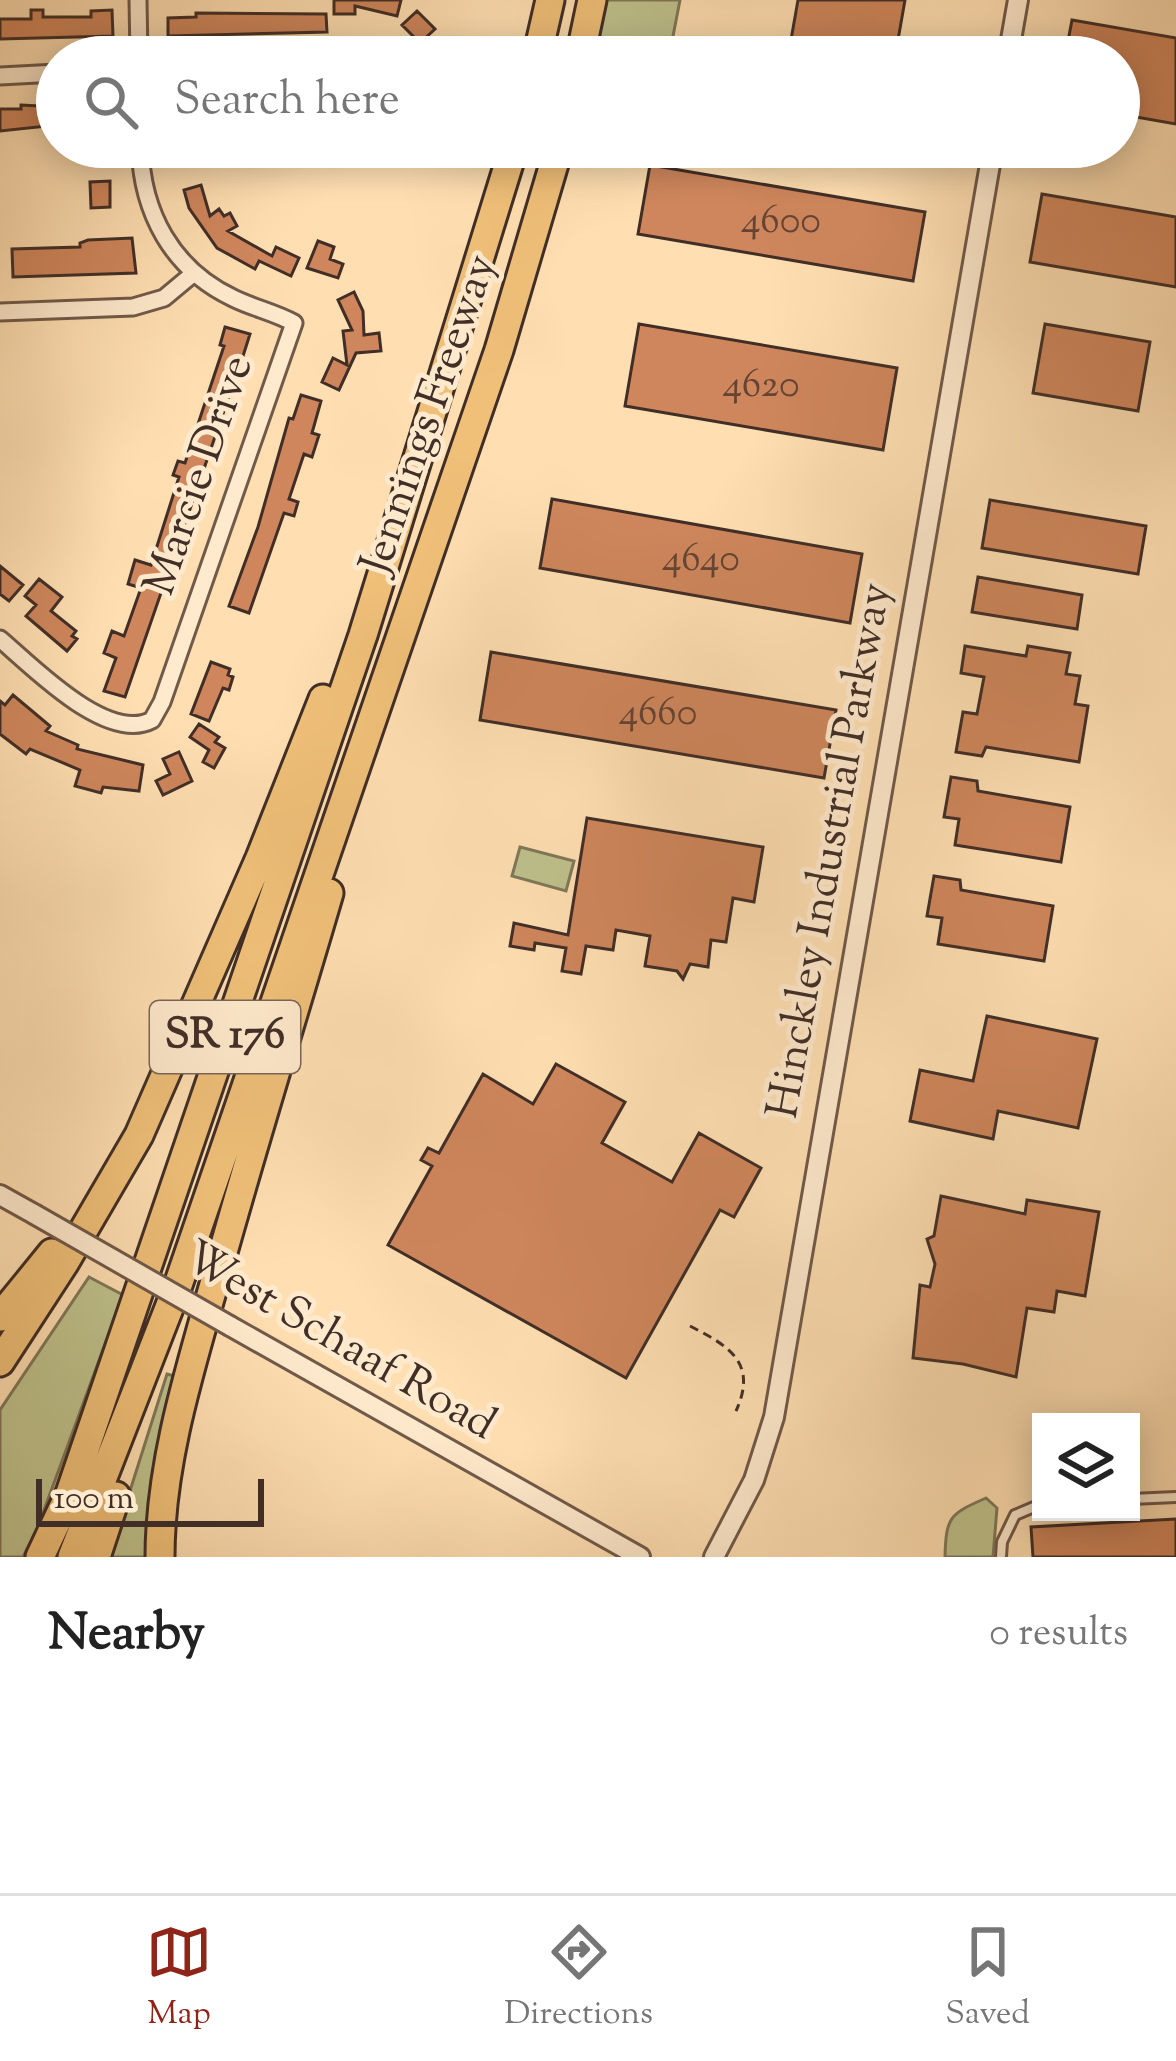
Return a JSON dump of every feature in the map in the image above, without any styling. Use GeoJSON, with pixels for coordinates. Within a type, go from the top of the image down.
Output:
{"type":"FeatureCollection","features":[{"type":"Feature","properties":{"kind":"highway"},"geometry":{"type":"LineString","coordinates":[[542,36],[550,0]]}},
{"type":"Feature","properties":{"kind":"highway"},"geometry":{"type":"LineString","coordinates":[[584,36],[592,0]]}},
{"type":"Feature","properties":{"kind":"highway","name":"Jennings Freeway"},"geometry":{"type":"LineString","coordinates":[[400,513],[507,168]]}},
{"type":"Feature","properties":{"kind":"highway","name":"Jennings Freeway"},"geometry":{"type":"LineString","coordinates":[[376,709],[499,350],[554,168]]}},
{"type":"Feature","properties":{"kind":"highway"},"geometry":{"type":"LineString","coordinates":[[0,1362],[139,1135],[400,513]]}},
{"type":"Feature","properties":{"kind":"highway","name":"SR 176"},"geometry":{"type":"LineString","coordinates":[[40,1557],[70,1493],[103,1398],[363,635],[400,513]]}},
{"type":"Feature","properties":{"kind":"highway"},"geometry":{"type":"LineString","coordinates":[[160,1557],[170,1461],[185,1390],[261,1116],[357,800],[376,709]]}},
{"type":"Feature","properties":{"kind":"highway","name":"SR 176"},"geometry":{"type":"LineString","coordinates":[[72,1557],[178,1285],[376,709]]}},
{"type":"Feature","properties":{"kind":"highway"},"geometry":{"type":"LineString","coordinates":[[0,1317],[83,1210],[181,1039]]}},
{"type":"Feature","properties":{"kind":"highway"},"geometry":{"type":"LineString","coordinates":[[96,1557],[145,1408],[178,1285]]}},
{"type":"Feature","properties":{"kind":"street"},"geometry":{"type":"LineString","coordinates":[[138,0],[139,36]]}},
{"type":"Feature","properties":{"kind":"street"},"geometry":{"type":"LineString","coordinates":[[1012,36],[1018,0]]}},
{"type":"Feature","properties":{"kind":"street"},"geometry":{"type":"LineString","coordinates":[[0,76],[36,74]]}},
{"type":"Feature","properties":{"kind":"street","name":"Marcie Drive"},"geometry":{"type":"LineString","coordinates":[[0,638],[70,699],[92,712],[138,725],[152,720],[294,323],[234,299],[194,273],[170,247],[152,214],[144,168]]}},
{"type":"Feature","properties":{"kind":"street","name":"Hinckley Industrial Parkway"},"geometry":{"type":"LineString","coordinates":[[714,1557],[754,1480],[774,1417],[989,168]]}},
{"type":"Feature","properties":{"kind":"street"},"geometry":{"type":"LineString","coordinates":[[0,312],[145,305],[172,293],[194,273]]}},
{"type":"Feature","properties":{"kind":"street","name":"West Schaaf Road"},"geometry":{"type":"LineString","coordinates":[[0,1196],[640,1557]]}},
{"type":"Feature","properties":{"kind":"lane"},"geometry":{"type":"LineString","coordinates":[[1140,1499],[1176,1497]]}},
{"type":"Feature","properties":{"kind":"lane"},"geometry":{"type":"LineString","coordinates":[[1001,1557],[1002,1542],[1015,1515],[1032,1508]]}},
{"type":"Feature","properties":{"kind":"path"},"geometry":{"type":"LineString","coordinates":[[691,1326],[735,1356],[744,1389],[736,1411]]}},
{"type":"Feature","properties":{"kind":"green space"},"geometry":{"type":"Polygon","coordinates":[[[592,0],[680,0],[673,36],[584,36],[592,0]]]}},
{"type":"Feature","properties":{"kind":"green space"},"geometry":{"type":"Polygon","coordinates":[[[520,847],[574,861],[566,891],[512,876],[520,847]]]}},
{"type":"Feature","properties":{"kind":"green space"},"geometry":{"type":"Polygon","coordinates":[[[89,1277],[123,1295],[36,1532],[23,1557],[0,1557],[0,1410],[89,1277]]]}},
{"type":"Feature","properties":{"kind":"green space"},"geometry":{"type":"Polygon","coordinates":[[[167,1374],[174,1376],[158,1449],[146,1557],[109,1557],[167,1374]]]}},
{"type":"Feature","properties":{"kind":"green space"},"geometry":{"type":"Polygon","coordinates":[[[986,1498],[997,1508],[993,1557],[945,1557],[952,1518],[986,1498]]]}},
{"type":"Feature","properties":{"kind":"building"},"geometry":{"type":"Polygon","coordinates":[[[334,0],[401,0],[397,16],[355,6],[355,14],[334,14],[334,0]]]}},
{"type":"Feature","properties":{"kind":"building"},"geometry":{"type":"Polygon","coordinates":[[[798,0],[905,0],[899,36],[792,36],[798,0]]]}},
{"type":"Feature","properties":{"kind":"building"},"geometry":{"type":"Polygon","coordinates":[[[31,10],[43,10],[43,17],[91,17],[91,11],[112,10],[113,36],[0,39],[0,19],[31,19],[31,10]]]}},
{"type":"Feature","properties":{"kind":"building"},"geometry":{"type":"Polygon","coordinates":[[[417,11],[435,29],[428,36],[413,36],[402,25],[417,11]]]}},
{"type":"Feature","properties":{"kind":"building"},"geometry":{"type":"Polygon","coordinates":[[[196,13],[326,14],[327,32],[168,36],[168,18],[196,17],[196,13]]]}},
{"type":"Feature","properties":{"kind":"building"},"geometry":{"type":"Polygon","coordinates":[[[1072,20],[1176,38],[1176,124],[1140,118],[1140,36],[1069,36],[1072,20]]]}},
{"type":"Feature","properties":{"kind":"building"},"geometry":{"type":"Polygon","coordinates":[[[21,105],[36,106],[36,127],[0,131],[0,109],[21,109],[21,105]]]}},
{"type":"Feature","properties":{"kind":"building"},"geometry":{"type":"Polygon","coordinates":[[[649,168],[925,212],[913,281],[638,234],[649,168]]]}},
{"type":"Feature","properties":{"kind":"building"},"geometry":{"type":"Polygon","coordinates":[[[110,181],[110,207],[91,208],[90,182],[110,181]]]}},
{"type":"Feature","properties":{"kind":"building"},"geometry":{"type":"Polygon","coordinates":[[[201,185],[210,216],[219,209],[224,216],[230,213],[237,226],[228,231],[272,256],[276,247],[299,258],[291,276],[259,261],[255,269],[217,248],[189,208],[184,190],[201,185]]]}},
{"type":"Feature","properties":{"kind":"building"},"geometry":{"type":"Polygon","coordinates":[[[1042,194],[1176,217],[1176,287],[1030,262],[1042,194]]]}},
{"type":"Feature","properties":{"kind":"building"},"geometry":{"type":"Polygon","coordinates":[[[132,238],[136,273],[13,277],[12,249],[80,247],[88,240],[132,238]]]}},
{"type":"Feature","properties":{"kind":"building"},"geometry":{"type":"Polygon","coordinates":[[[318,241],[334,247],[330,259],[343,264],[338,278],[307,268],[318,241]]]}},
{"type":"Feature","properties":{"kind":"building"},"geometry":{"type":"Polygon","coordinates":[[[354,292],[363,311],[364,335],[379,333],[381,351],[356,353],[339,390],[322,382],[333,358],[347,365],[343,331],[352,330],[338,300],[354,292]]]}},
{"type":"Feature","properties":{"kind":"building"},"geometry":{"type":"Polygon","coordinates":[[[639,324],[897,368],[883,450],[625,406],[639,324]]]}},
{"type":"Feature","properties":{"kind":"building"},"geometry":{"type":"Polygon","coordinates":[[[1045,324],[1150,342],[1138,411],[1033,393],[1045,324]]]}},
{"type":"Feature","properties":{"kind":"building"},"geometry":{"type":"Polygon","coordinates":[[[225,327],[250,334],[244,353],[125,697],[104,691],[116,658],[104,653],[112,631],[124,636],[141,588],[128,584],[135,560],[151,565],[179,477],[173,475],[178,461],[185,463],[224,346],[220,345],[225,327]]]}},
{"type":"Feature","properties":{"kind":"building"},"geometry":{"type":"Polygon","coordinates":[[[301,395],[321,401],[312,433],[319,435],[312,457],[304,454],[289,499],[298,502],[294,516],[284,513],[249,613],[229,606],[258,527],[289,418],[293,419],[301,395]]]}},
{"type":"Feature","properties":{"kind":"building"},"geometry":{"type":"Polygon","coordinates":[[[552,499],[862,554],[850,623],[540,568],[552,499]]]}},
{"type":"Feature","properties":{"kind":"building"},"geometry":{"type":"Polygon","coordinates":[[[990,500],[1146,526],[1138,574],[982,548],[990,500]]]}},
{"type":"Feature","properties":{"kind":"building"},"geometry":{"type":"Polygon","coordinates":[[[0,566],[23,585],[9,601],[0,594],[0,566]]]}},
{"type":"Feature","properties":{"kind":"building"},"geometry":{"type":"Polygon","coordinates":[[[978,577],[1082,595],[1077,629],[972,612],[978,577]]]}},
{"type":"Feature","properties":{"kind":"building"},"geometry":{"type":"Polygon","coordinates":[[[39,579],[62,597],[51,611],[76,631],[72,636],[77,639],[67,651],[26,616],[36,605],[25,596],[39,579]]]}},
{"type":"Feature","properties":{"kind":"building"},"geometry":{"type":"Polygon","coordinates":[[[965,646],[1026,656],[1028,646],[1070,653],[1066,674],[1080,676],[1075,704],[1088,706],[1079,762],[986,747],[982,756],[956,752],[963,712],[977,714],[984,677],[961,673],[965,646]]]}},
{"type":"Feature","properties":{"kind":"building"},"geometry":{"type":"Polygon","coordinates":[[[491,652],[836,710],[824,778],[480,720],[491,652]]]}},
{"type":"Feature","properties":{"kind":"building"},"geometry":{"type":"Polygon","coordinates":[[[211,662],[230,669],[228,675],[233,677],[209,721],[191,714],[211,662]]]}},
{"type":"Feature","properties":{"kind":"building"},"geometry":{"type":"Polygon","coordinates":[[[13,695],[50,726],[46,731],[78,745],[77,749],[143,765],[139,791],[103,787],[101,793],[75,786],[80,770],[30,749],[26,754],[0,734],[0,701],[5,705],[13,695]]]}},
{"type":"Feature","properties":{"kind":"building"},"geometry":{"type":"Polygon","coordinates":[[[199,724],[219,737],[215,742],[225,748],[214,768],[203,762],[209,750],[190,737],[199,724]]]}},
{"type":"Feature","properties":{"kind":"building"},"geometry":{"type":"Polygon","coordinates":[[[179,752],[192,781],[163,795],[156,781],[170,774],[163,759],[179,752]]]}},
{"type":"Feature","properties":{"kind":"building"},"geometry":{"type":"Polygon","coordinates":[[[951,777],[977,781],[978,791],[1070,807],[1061,862],[955,845],[959,819],[944,817],[951,777]]]}},
{"type":"Feature","properties":{"kind":"building"},"geometry":{"type":"Polygon","coordinates":[[[587,818],[763,847],[754,902],[733,898],[726,942],[711,940],[708,967],[690,964],[683,979],[677,971],[645,966],[650,936],[616,930],[613,950],[586,946],[581,974],[562,971],[566,948],[535,943],[534,950],[510,946],[514,923],[568,935],[587,818]]]}},
{"type":"Feature","properties":{"kind":"building"},"geometry":{"type":"Polygon","coordinates":[[[934,876],[960,880],[961,890],[1053,906],[1044,961],[938,944],[942,918],[927,916],[934,876]]]}},
{"type":"Feature","properties":{"kind":"building"},"geometry":{"type":"Polygon","coordinates":[[[987,1016],[1097,1039],[1078,1128],[998,1111],[993,1139],[910,1121],[920,1070],[973,1081],[987,1016]]]}},
{"type":"Feature","properties":{"kind":"building"},"geometry":{"type":"Polygon","coordinates":[[[556,1064],[625,1102],[602,1143],[672,1182],[699,1133],[761,1168],[734,1217],[720,1210],[626,1378],[388,1245],[432,1166],[421,1160],[428,1148],[439,1153],[483,1074],[533,1104],[556,1064]]]}},
{"type":"Feature","properties":{"kind":"building"},"geometry":{"type":"Polygon","coordinates":[[[941,1196],[1025,1214],[1027,1200],[1099,1212],[1085,1296],[1057,1291],[1054,1312],[1027,1308],[1016,1377],[913,1358],[920,1285],[930,1287],[935,1264],[927,1239],[934,1236],[941,1196]]]}},
{"type":"Feature","properties":{"kind":"building"},"geometry":{"type":"Polygon","coordinates":[[[1176,1519],[1176,1557],[1033,1557],[1031,1527],[1176,1519]]]}}]}
